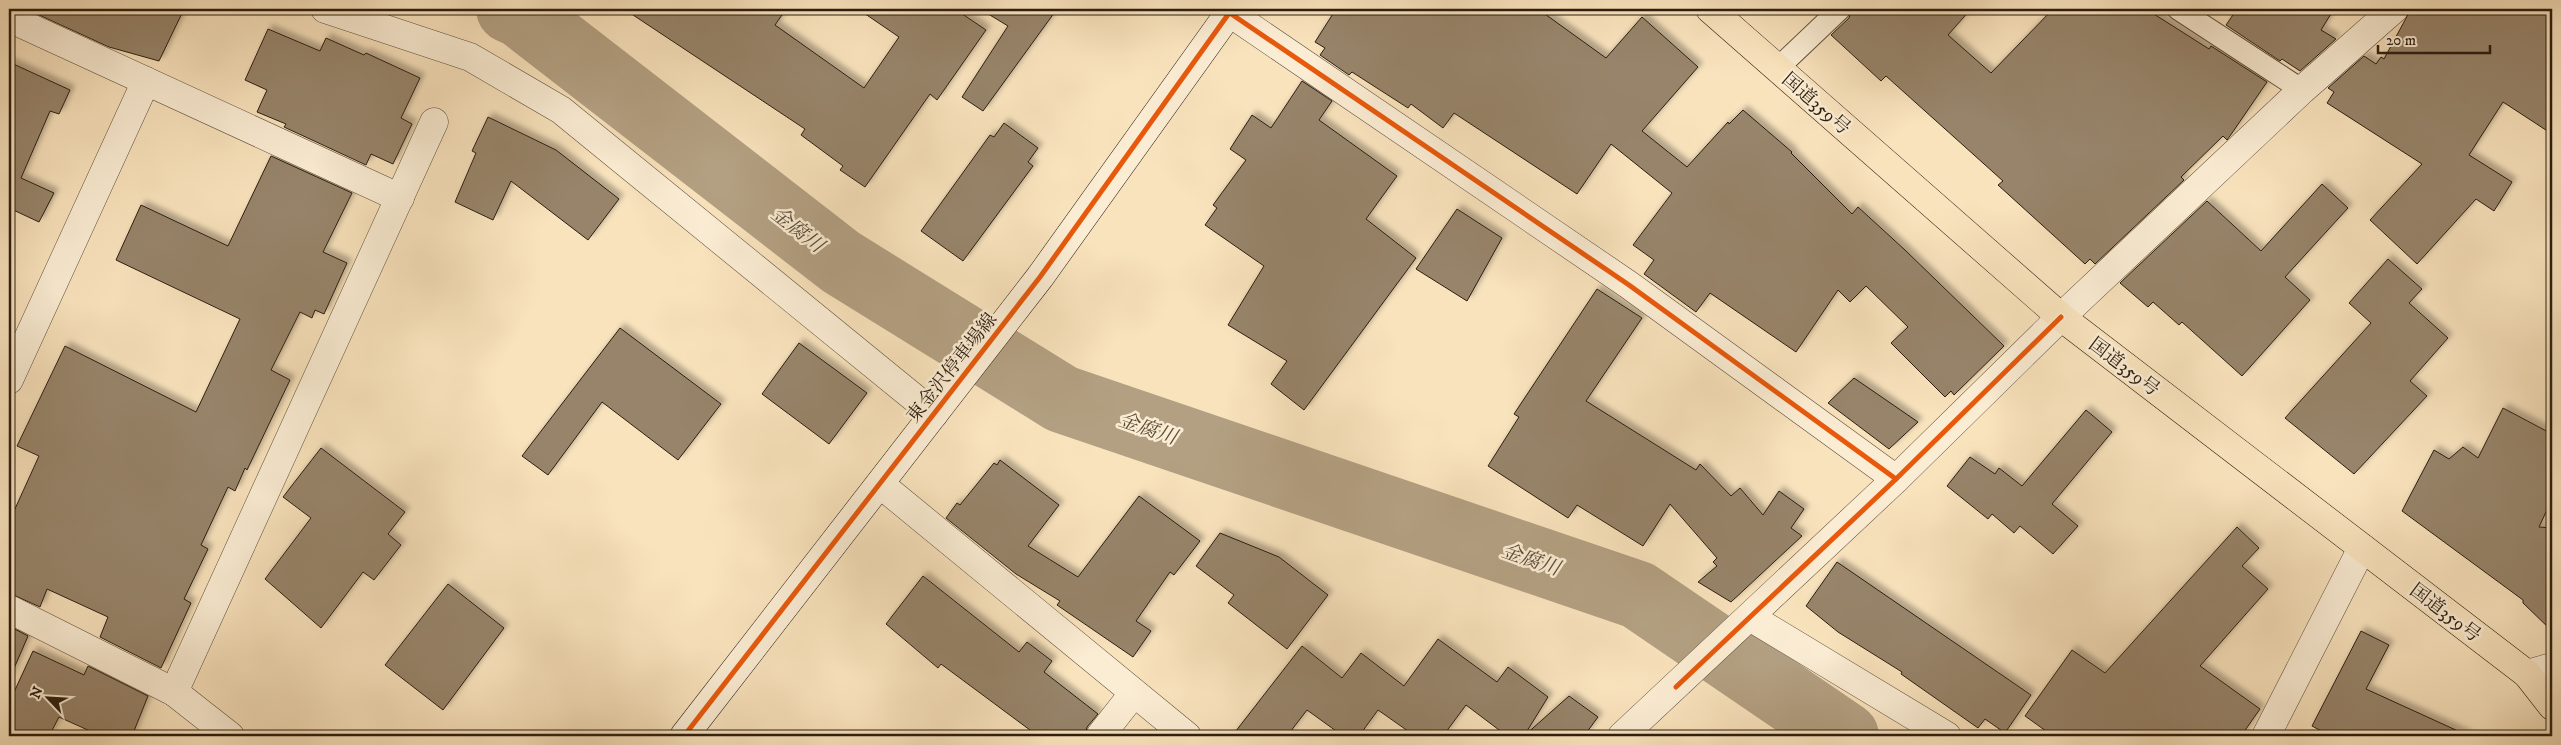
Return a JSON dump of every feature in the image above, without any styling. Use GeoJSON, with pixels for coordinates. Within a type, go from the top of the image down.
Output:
{"type":"FeatureCollection","features":[{"type":"Feature","properties":{"kind":"highway","name":"国道359号"},"geometry":{"type":"LineString","coordinates":[[1710,9],[2061,317],[2362,548],[2540,671],[2552,706]]}},
{"type":"Feature","properties":{"kind":"street"},"geometry":{"type":"LineString","coordinates":[[325,9],[470,57],[561,110],[941,405]]}},
{"type":"Feature","properties":{"kind":"street"},"geometry":{"type":"LineString","coordinates":[[1622,736],[1896,479],[2061,317],[2302,90],[2394,9]]}},
{"type":"Feature","properties":{"kind":"street"},"geometry":{"type":"LineString","coordinates":[[1228,10],[1629,285],[1896,479]]}},
{"type":"Feature","properties":{"kind":"street","name":"東金沢停車場線"},"geometry":{"type":"LineString","coordinates":[[684,736],[1040,277],[1228,10]]}},
{"type":"Feature","properties":{"kind":"street"},"geometry":{"type":"LineString","coordinates":[[9,18],[400,198]]}},
{"type":"Feature","properties":{"kind":"street"},"geometry":{"type":"LineString","coordinates":[[9,380],[146,81]]}},
{"type":"Feature","properties":{"kind":"street"},"geometry":{"type":"LineString","coordinates":[[174,692],[434,122]]}},
{"type":"Feature","properties":{"kind":"street"},"geometry":{"type":"LineString","coordinates":[[880,484],[1133,694],[1187,736]]}},
{"type":"Feature","properties":{"kind":"street"},"geometry":{"type":"LineString","coordinates":[[2266,736],[2362,548]]}},
{"type":"Feature","properties":{"kind":"street"},"geometry":{"type":"LineString","coordinates":[[9,609],[174,692],[230,736]]}},
{"type":"Feature","properties":{"kind":"street"},"geometry":{"type":"LineString","coordinates":[[1746,621],[1946,736]]}},
{"type":"Feature","properties":{"kind":"street"},"geometry":{"type":"LineString","coordinates":[[1100,736],[1133,694]]}},
{"type":"Feature","properties":{"kind":"lane"},"geometry":{"type":"LineString","coordinates":[[1778,68],[1840,9]]}},
{"type":"Feature","properties":{"kind":"lane"},"geometry":{"type":"LineString","coordinates":[[2178,9],[2302,90]]}},
{"type":"Feature","properties":{"kind":"building"},"geometry":{"type":"Polygon","coordinates":[[[26,9],[184,9],[159,61],[109,47],[26,9]]]}},
{"type":"Feature","properties":{"kind":"building"},"geometry":{"type":"Polygon","coordinates":[[[624,9],[786,9],[775,25],[864,88],[899,37],[858,9],[955,9],[986,30],[937,100],[930,94],[865,187],[840,170],[843,166],[801,135],[805,129],[624,9]]]}},
{"type":"Feature","properties":{"kind":"building"},"geometry":{"type":"Polygon","coordinates":[[[980,9],[1057,9],[983,111],[962,97],[1008,26],[980,9]]]}},
{"type":"Feature","properties":{"kind":"building"},"geometry":{"type":"Polygon","coordinates":[[[1336,9],[1538,9],[1606,58],[1642,17],[1698,67],[1642,131],[1687,167],[1728,122],[1729,124],[1743,110],[1792,152],[1852,214],[1858,207],[2004,346],[1954,395],[1951,391],[1945,397],[1891,343],[1908,327],[1866,286],[1850,302],[1838,290],[1796,352],[1710,293],[1696,312],[1644,274],[1654,260],[1633,245],[1672,193],[1611,144],[1577,194],[1454,113],[1443,128],[1411,104],[1408,108],[1352,72],[1349,75],[1320,55],[1325,48],[1315,42],[1336,9]]]}},
{"type":"Feature","properties":{"kind":"building"},"geometry":{"type":"Polygon","coordinates":[[[1852,9],[1971,9],[1948,35],[1991,73],[2053,9],[2146,9],[2209,49],[2211,46],[2267,82],[2227,140],[2223,136],[2181,177],[2184,180],[2095,264],[2090,259],[2085,264],[1998,185],[2003,181],[1886,76],[1881,81],[1831,35],[1849,18],[1852,9]]]}},
{"type":"Feature","properties":{"kind":"building"},"geometry":{"type":"Polygon","coordinates":[[[2237,9],[2334,9],[2321,30],[2336,39],[2300,71],[2282,59],[2280,61],[2226,25],[2237,9]]]}},
{"type":"Feature","properties":{"kind":"building"},"geometry":{"type":"Polygon","coordinates":[[[2411,9],[2552,9],[2552,134],[2503,102],[2469,155],[2512,182],[2494,211],[2476,199],[2417,264],[2370,220],[2422,164],[2327,103],[2334,92],[2328,88],[2364,56],[2376,64],[2381,57],[2384,59],[2411,9]]]}},
{"type":"Feature","properties":{"kind":"building"},"geometry":{"type":"Polygon","coordinates":[[[268,29],[320,51],[326,38],[364,55],[366,53],[420,78],[401,118],[412,124],[393,164],[371,154],[366,165],[284,127],[286,124],[257,112],[267,90],[245,80],[268,29]]]}},
{"type":"Feature","properties":{"kind":"building"},"geometry":{"type":"Polygon","coordinates":[[[9,62],[70,90],[59,114],[50,111],[21,178],[54,193],[39,222],[9,208],[9,62]]]}},
{"type":"Feature","properties":{"kind":"building"},"geometry":{"type":"Polygon","coordinates":[[[1302,81],[1332,101],[1319,120],[1397,176],[1366,219],[1416,258],[1304,410],[1271,384],[1287,361],[1228,325],[1264,266],[1205,225],[1217,208],[1213,205],[1246,160],[1230,149],[1252,115],[1271,128],[1302,81]]]}},
{"type":"Feature","properties":{"kind":"building"},"geometry":{"type":"Polygon","coordinates":[[[488,117],[556,150],[619,199],[588,240],[511,181],[493,220],[455,202],[476,153],[472,151],[488,117]]]}},
{"type":"Feature","properties":{"kind":"building"},"geometry":{"type":"Polygon","coordinates":[[[1004,123],[1038,148],[1028,162],[1033,166],[963,261],[921,231],[990,135],[994,137],[1004,123]]]}},
{"type":"Feature","properties":{"kind":"building"},"geometry":{"type":"Polygon","coordinates":[[[271,156],[352,193],[323,252],[347,263],[324,314],[315,310],[312,318],[300,312],[271,370],[290,380],[247,470],[245,468],[235,491],[228,487],[201,545],[208,549],[184,599],[191,603],[161,668],[100,637],[108,617],[47,589],[40,607],[9,593],[9,522],[39,456],[17,446],[65,346],[196,412],[240,319],[116,260],[141,205],[228,246],[271,156]]]}},
{"type":"Feature","properties":{"kind":"building"},"geometry":{"type":"Polygon","coordinates":[[[2322,184],[2348,208],[2285,277],[2310,300],[2242,376],[2182,322],[2179,325],[2153,302],[2148,307],[2120,283],[2207,201],[2261,251],[2322,184]]]}},
{"type":"Feature","properties":{"kind":"building"},"geometry":{"type":"Polygon","coordinates":[[[1457,209],[1502,238],[1467,301],[1416,269],[1457,209]]]}},
{"type":"Feature","properties":{"kind":"building"},"geometry":{"type":"Polygon","coordinates":[[[2388,259],[2422,289],[2409,303],[2448,338],[2410,381],[2427,396],[2354,474],[2285,418],[2371,323],[2349,303],[2388,259]]]}},
{"type":"Feature","properties":{"kind":"building"},"geometry":{"type":"Polygon","coordinates":[[[1597,289],[1642,318],[1586,401],[1696,470],[1700,464],[1731,496],[1740,488],[1763,515],[1779,491],[1804,509],[1791,528],[1802,536],[1731,602],[1698,582],[1717,566],[1713,562],[1717,558],[1670,504],[1643,546],[1577,505],[1568,518],[1488,466],[1519,417],[1514,414],[1597,289]]]}},
{"type":"Feature","properties":{"kind":"building"},"geometry":{"type":"Polygon","coordinates":[[[620,328],[721,404],[678,460],[602,402],[548,475],[522,456],[620,328]]]}},
{"type":"Feature","properties":{"kind":"building"},"geometry":{"type":"Polygon","coordinates":[[[799,343],[867,393],[829,444],[762,394],[799,343]]]}},
{"type":"Feature","properties":{"kind":"building"},"geometry":{"type":"Polygon","coordinates":[[[1854,378],[1918,422],[1889,449],[1828,403],[1854,378]]]}},
{"type":"Feature","properties":{"kind":"building"},"geometry":{"type":"Polygon","coordinates":[[[2503,408],[2552,434],[2552,499],[2539,527],[2552,528],[2552,631],[2523,603],[2523,600],[2402,511],[2434,450],[2449,459],[2463,447],[2478,458],[2503,408]]]}},
{"type":"Feature","properties":{"kind":"building"},"geometry":{"type":"Polygon","coordinates":[[[2086,410],[2112,432],[2052,504],[2078,526],[2053,554],[2020,526],[2014,533],[1992,514],[1988,519],[1947,486],[1970,457],[1995,474],[1999,468],[2022,486],[2086,410]]]}},
{"type":"Feature","properties":{"kind":"building"},"geometry":{"type":"Polygon","coordinates":[[[321,448],[405,512],[388,534],[401,545],[374,580],[363,572],[321,628],[265,579],[311,518],[283,497],[321,448]]]}},
{"type":"Feature","properties":{"kind":"building"},"geometry":{"type":"Polygon","coordinates":[[[1000,460],[1059,505],[1028,546],[1078,577],[1139,496],[1200,541],[1174,575],[1170,572],[1136,621],[1151,631],[1133,657],[1057,605],[1060,601],[1016,574],[946,518],[957,503],[960,505],[994,463],[997,465],[1000,460]]]}},
{"type":"Feature","properties":{"kind":"building"},"geometry":{"type":"Polygon","coordinates":[[[2237,527],[2259,548],[2242,566],[2268,589],[2200,666],[2260,709],[2241,736],[2053,736],[2025,716],[2072,650],[2105,673],[2237,527]]]}},
{"type":"Feature","properties":{"kind":"building"},"geometry":{"type":"Polygon","coordinates":[[[1220,533],[1279,557],[1328,595],[1287,649],[1228,603],[1234,595],[1196,566],[1220,533]]]}},
{"type":"Feature","properties":{"kind":"building"},"geometry":{"type":"Polygon","coordinates":[[[1837,562],[2031,695],[2005,733],[1985,719],[1978,728],[1901,674],[1902,672],[1838,632],[1806,606],[1837,562]]]}},
{"type":"Feature","properties":{"kind":"building"},"geometry":{"type":"Polygon","coordinates":[[[923,576],[1019,652],[1027,642],[1052,661],[1044,672],[1098,714],[1087,727],[1085,736],[1038,736],[941,664],[938,668],[886,624],[923,576]]]}},
{"type":"Feature","properties":{"kind":"building"},"geometry":{"type":"Polygon","coordinates":[[[448,584],[504,628],[443,710],[385,665],[448,584]]]}},
{"type":"Feature","properties":{"kind":"building"},"geometry":{"type":"Polygon","coordinates":[[[9,626],[28,636],[9,680],[9,626]]]}},
{"type":"Feature","properties":{"kind":"building"},"geometry":{"type":"Polygon","coordinates":[[[2361,631],[2389,645],[2366,689],[2469,736],[2331,736],[2312,726],[2361,631]]]}},
{"type":"Feature","properties":{"kind":"building"},"geometry":{"type":"Polygon","coordinates":[[[1438,639],[1497,682],[1508,667],[1548,697],[1524,736],[1507,736],[1466,705],[1443,736],[1415,736],[1378,710],[1359,736],[1343,736],[1307,710],[1287,736],[1232,736],[1302,646],[1342,678],[1361,653],[1404,686],[1438,639]]]}},
{"type":"Feature","properties":{"kind":"building"},"geometry":{"type":"Polygon","coordinates":[[[33,651],[84,675],[88,666],[148,696],[132,736],[101,736],[59,717],[49,736],[9,736],[9,703],[33,651]]]}},
{"type":"Feature","properties":{"kind":"building"},"geometry":{"type":"Polygon","coordinates":[[[1569,696],[1598,717],[1584,736],[1524,736],[1569,696]]]}},
{"type":"Feature","properties":{"kind":"waterway","name":"金腐川"},"geometry":{"type":"LineString","coordinates":[[510,9],[521,14],[841,262],[1062,399],[1638,595],[1845,736]]}},
{"type":"Feature","properties":{"kind":"cycle path"},"geometry":{"type":"LineString","coordinates":[[1224,9],[1629,285],[1896,479]]}},
{"type":"Feature","properties":{"kind":"cycle path"},"geometry":{"type":"LineString","coordinates":[[684,736],[1040,277],[1232,9]]}},
{"type":"Feature","properties":{"kind":"cycle path"},"geometry":{"type":"LineString","coordinates":[[1676,687],[1896,479],[2061,317]]}}]}
